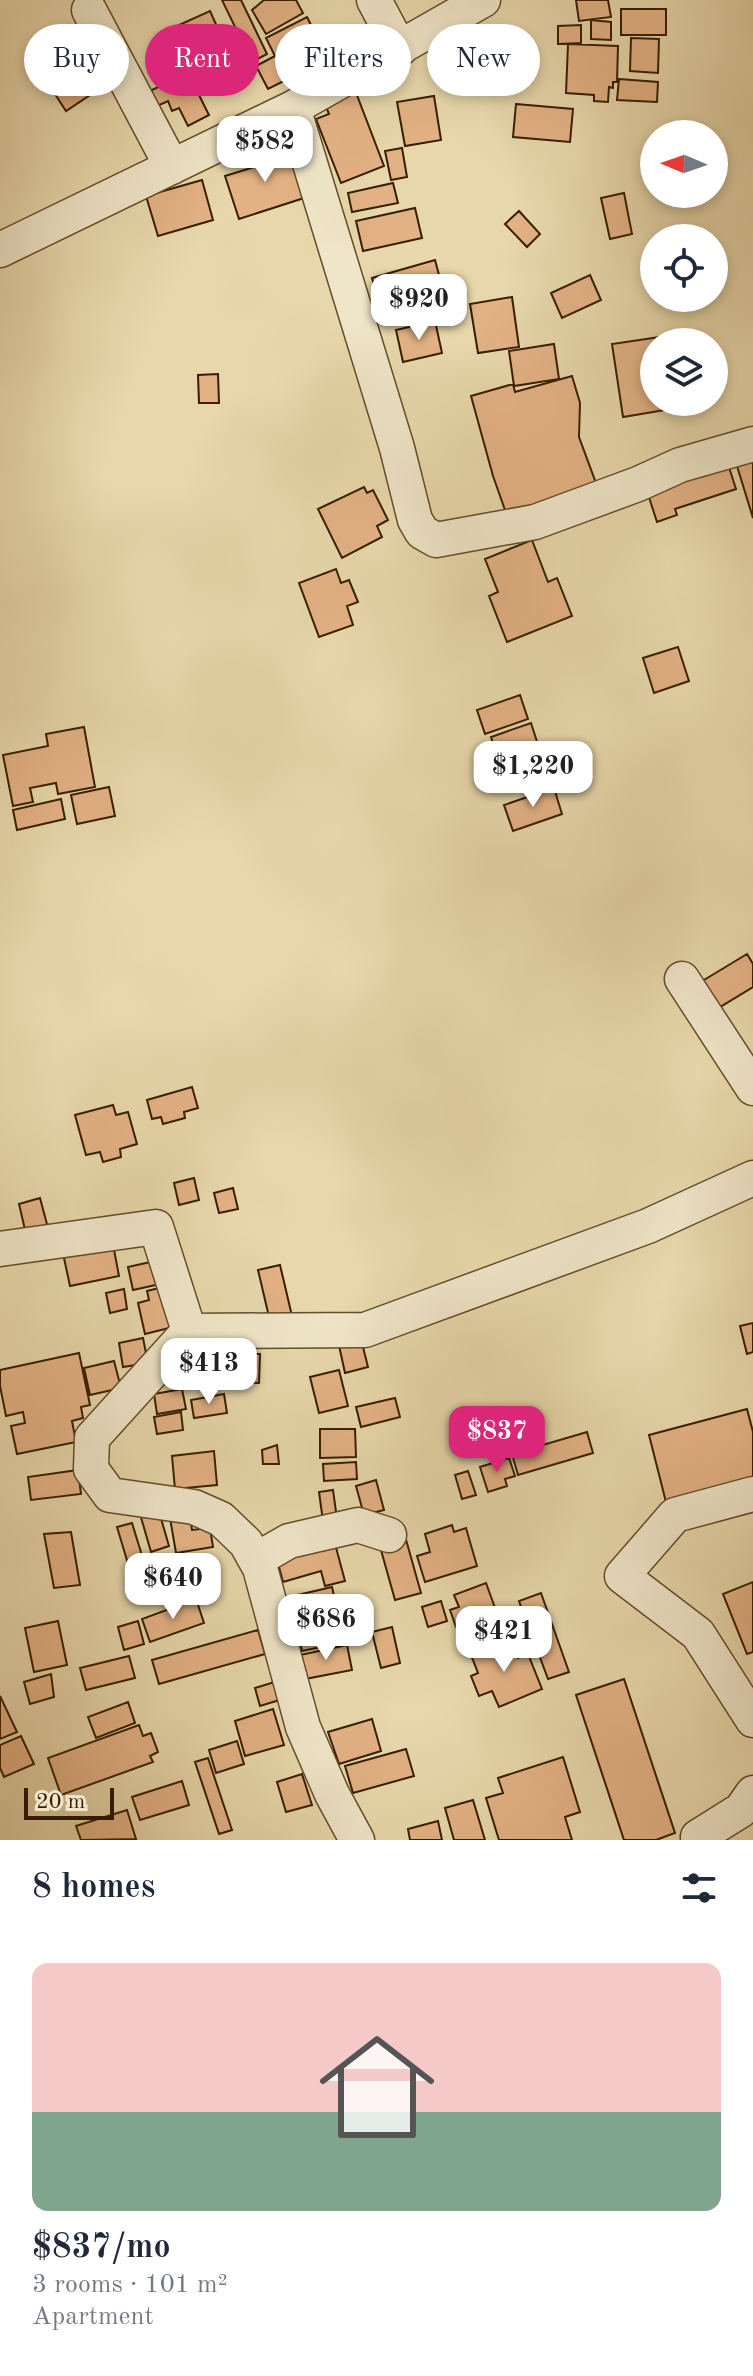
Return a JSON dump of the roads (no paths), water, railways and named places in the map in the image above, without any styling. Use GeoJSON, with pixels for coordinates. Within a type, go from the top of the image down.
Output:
{"type":"FeatureCollection","features":[{"type":"Feature","properties":{"kind":"street"},"geometry":{"type":"LineString","coordinates":[[374,0],[387,24]]}},
{"type":"Feature","properties":{"kind":"street"},"geometry":{"type":"LineString","coordinates":[[411,43],[483,0]]}},
{"type":"Feature","properties":{"kind":"street"},"geometry":{"type":"LineString","coordinates":[[89,10],[172,167]]}},
{"type":"Feature","properties":{"kind":"street"},"geometry":{"type":"LineString","coordinates":[[0,250],[313,96]]}},
{"type":"Feature","properties":{"kind":"street"},"geometry":{"type":"LineString","coordinates":[[293,108],[397,448],[408,497],[422,532],[436,540],[535,522],[680,465],[753,444]]}},
{"type":"Feature","properties":{"kind":"street"},"geometry":{"type":"LineString","coordinates":[[682,979],[753,1088]]}},
{"type":"Feature","properties":{"kind":"street"},"geometry":{"type":"LineString","coordinates":[[357,1840],[332,1794],[303,1727],[270,1604],[256,1560],[246,1543],[221,1519],[194,1507],[110,1495],[91,1469],[92,1438],[189,1331],[365,1330],[648,1226],[753,1178]]}},
{"type":"Feature","properties":{"kind":"street"},"geometry":{"type":"LineString","coordinates":[[0,1249],[156,1227],[189,1331]]}},
{"type":"Feature","properties":{"kind":"street"},"geometry":{"type":"LineString","coordinates":[[753,1494],[675,1515],[622,1576],[698,1634],[739,1677],[753,1720]]}},
{"type":"Feature","properties":{"kind":"street"},"geometry":{"type":"LineString","coordinates":[[256,1560],[289,1541],[358,1525],[389,1535]]}},
{"type":"Feature","properties":{"kind":"street"},"geometry":{"type":"LineString","coordinates":[[699,1840],[698,1837],[741,1810],[753,1793]]}}]}
